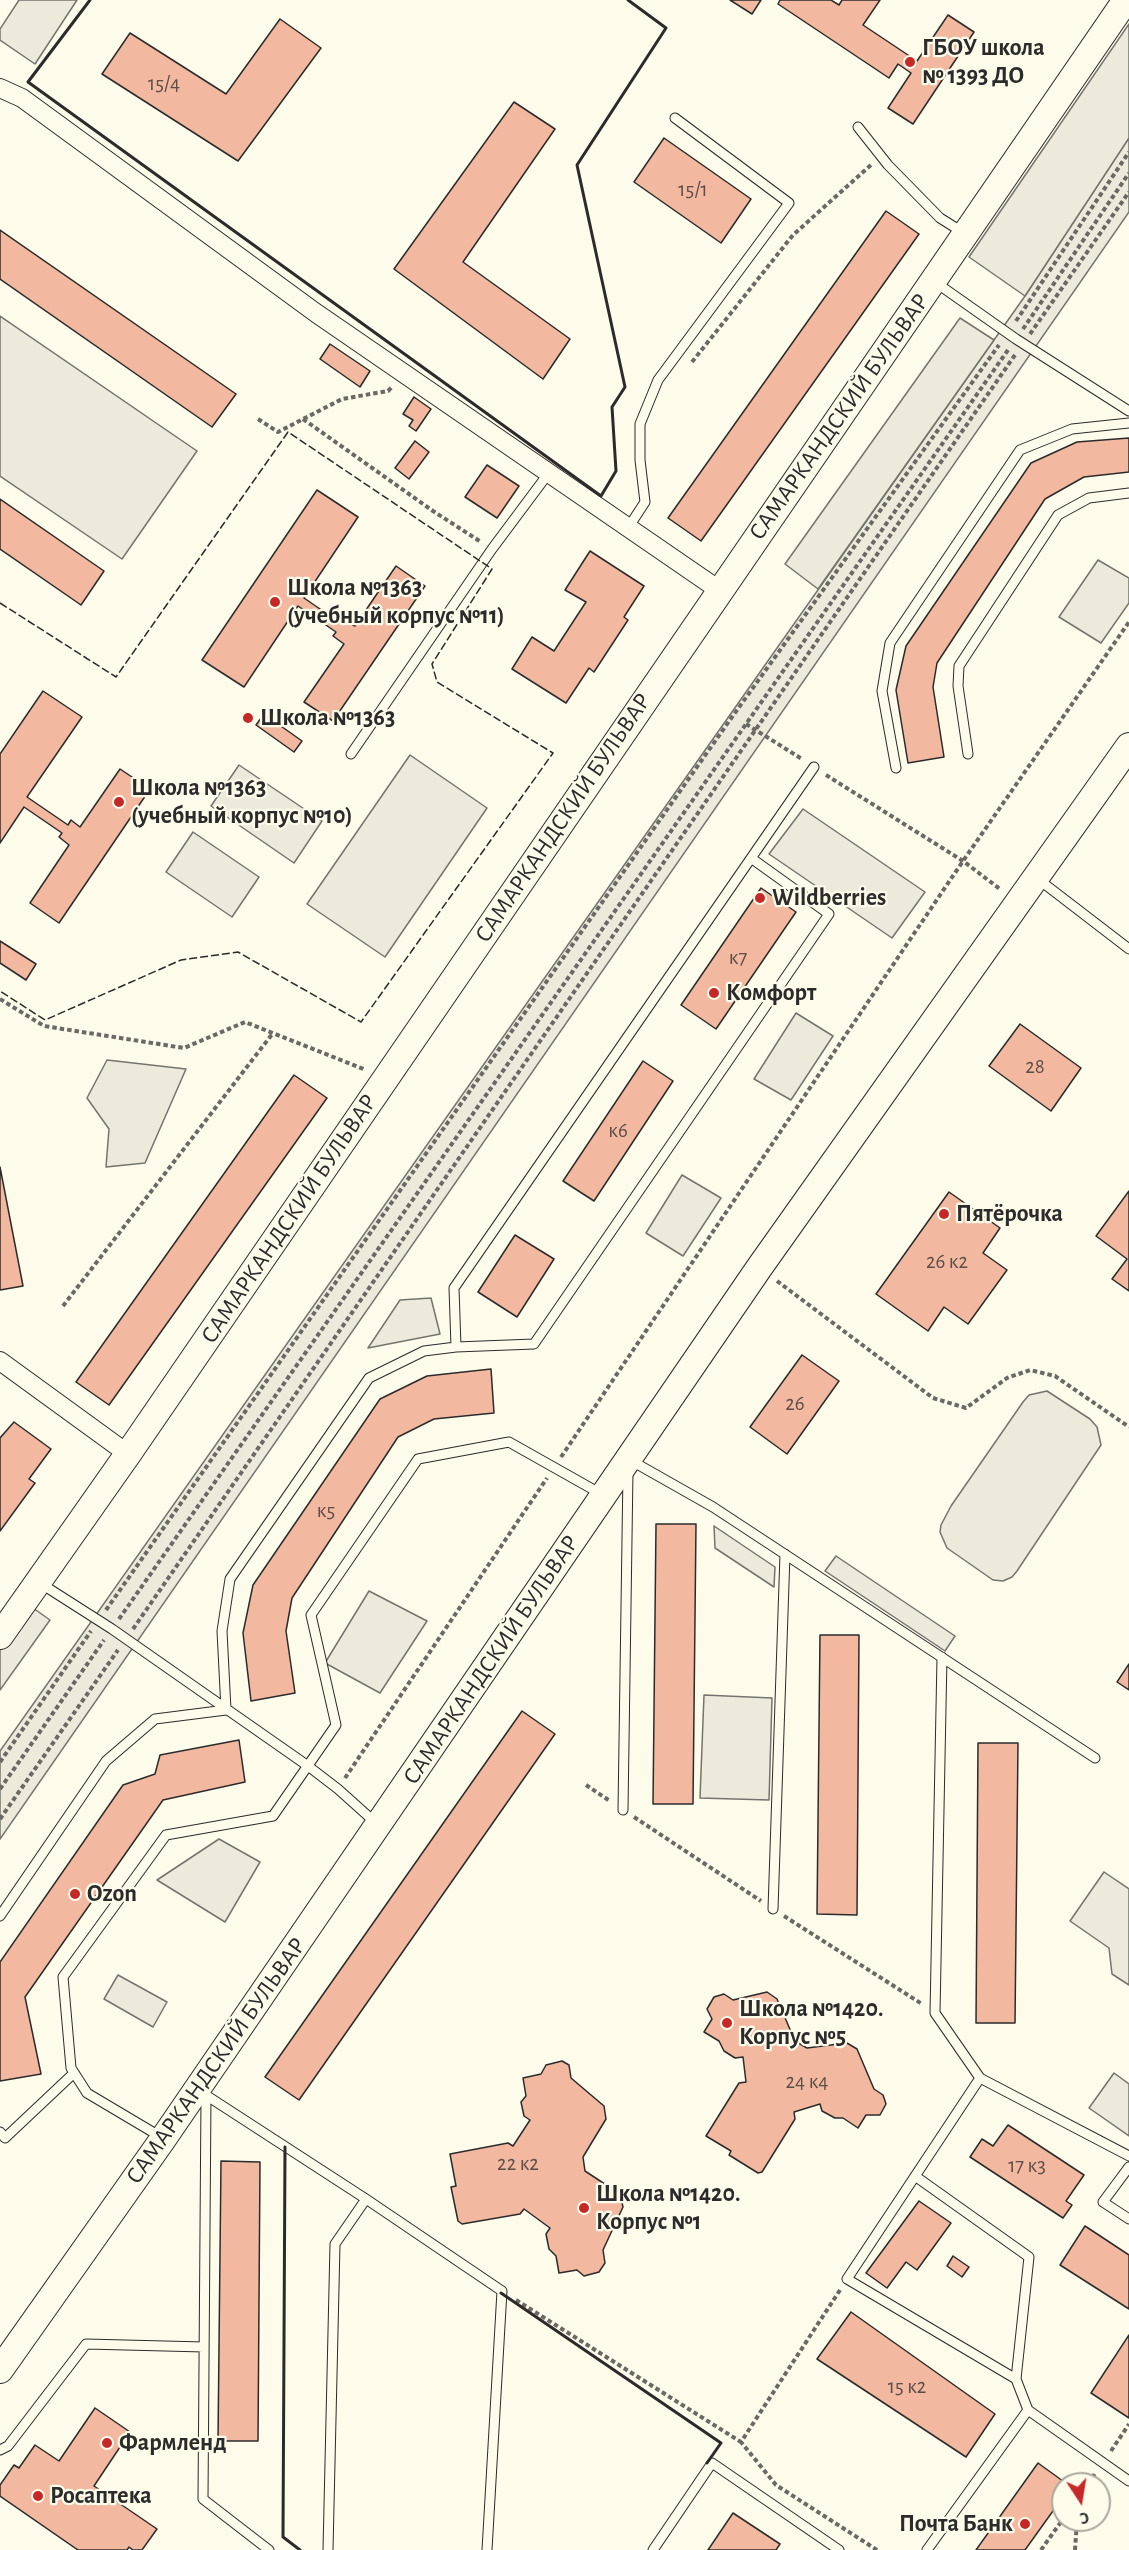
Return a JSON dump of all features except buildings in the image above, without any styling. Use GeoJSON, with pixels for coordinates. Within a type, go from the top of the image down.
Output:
{"type":"FeatureCollection","features":[{"type":"Feature","properties":{"kind":"street","name":"САМАРКАНДСКИЙ БУЛЬВАР"},"geometry":{"type":"LineString","coordinates":[[2,1630],[128,1454],[1126,0]]}},
{"type":"Feature","properties":{"kind":"street"},"geometry":{"type":"LineString","coordinates":[[0,88],[22,98],[306,306],[719,590]]}},
{"type":"Feature","properties":{"kind":"street","name":"САМАРКАНДСКИЙ БУЛЬВАР"},"geometry":{"type":"LineString","coordinates":[[0,2370],[163,2139],[201,2092],[378,1825],[759,1268],[1129,746]]}},
{"type":"Feature","properties":{"kind":"street"},"geometry":{"type":"LineString","coordinates":[[0,1361],[128,1454]]}},
{"type":"Feature","properties":{"kind":"lane"},"geometry":{"type":"LineString","coordinates":[[628,528],[645,502],[640,460],[640,424],[658,380],[789,202],[675,118]]}},
{"type":"Feature","properties":{"kind":"lane"},"geometry":{"type":"LineString","coordinates":[[858,127],[881,156],[940,218],[965,234]]}},
{"type":"Feature","properties":{"kind":"lane"},"geometry":{"type":"LineString","coordinates":[[933,281],[1007,333],[1129,411]]}},
{"type":"Feature","properties":{"kind":"lane"},"geometry":{"type":"LineString","coordinates":[[896,768],[882,691],[890,644],[1020,450],[1072,429],[1129,423]]}},
{"type":"Feature","properties":{"kind":"lane"},"geometry":{"type":"LineString","coordinates":[[351,754],[492,549],[548,474]]}},
{"type":"Feature","properties":{"kind":"lane"},"geometry":{"type":"LineString","coordinates":[[968,754],[958,686],[959,666],[1058,515],[1089,498],[1129,493]]}},
{"type":"Feature","properties":{"kind":"lane"},"geometry":{"type":"LineString","coordinates":[[456,1347],[454,1288],[814,767]]}},
{"type":"Feature","properties":{"kind":"lane"},"geometry":{"type":"LineString","coordinates":[[226,1710],[222,1631],[230,1579],[369,1378],[424,1351],[456,1347],[534,1344],[829,914],[751,858]]}},
{"type":"Feature","properties":{"kind":"lane"},"geometry":{"type":"LineString","coordinates":[[1035,877],[1129,949]]}},
{"type":"Feature","properties":{"kind":"lane"},"geometry":{"type":"LineString","coordinates":[[163,2139],[87,2093],[74,2073],[71,2068],[63,1977],[166,1835],[273,1816],[308,1766],[336,1725],[311,1615],[417,1459],[509,1442],[603,1496]]}},
{"type":"Feature","properties":{"kind":"lane"},"geometry":{"type":"LineString","coordinates":[[623,1810],[629,1459],[713,1507],[1095,1758]]}},
{"type":"Feature","properties":{"kind":"lane"},"geometry":{"type":"LineString","coordinates":[[773,1909],[784,1554]]}},
{"type":"Feature","properties":{"kind":"lane"},"geometry":{"type":"LineString","coordinates":[[38,1581],[99,1620],[308,1766],[378,1825]]}},
{"type":"Feature","properties":{"kind":"lane"},"geometry":{"type":"LineString","coordinates":[[942,1658],[935,2013],[980,2078],[1129,2156]]}},
{"type":"Feature","properties":{"kind":"lane"},"geometry":{"type":"LineString","coordinates":[[0,1916],[106,1761],[154,1719],[226,1710]]}},
{"type":"Feature","properties":{"kind":"lane"},"geometry":{"type":"LineString","coordinates":[[0,2132],[5,2138],[74,2073]]}},
{"type":"Feature","properties":{"kind":"lane"},"geometry":{"type":"LineString","coordinates":[[980,2078],[847,2279],[1016,2379]]}},
{"type":"Feature","properties":{"kind":"lane"},"geometry":{"type":"LineString","coordinates":[[201,2092],[502,2291],[487,2550]]}},
{"type":"Feature","properties":{"kind":"lane"},"geometry":{"type":"LineString","coordinates":[[201,2092],[204,2347],[202,2499],[269,2550]]}},
{"type":"Feature","properties":{"kind":"lane"},"geometry":{"type":"LineString","coordinates":[[1129,2167],[1103,2202],[1129,2219]]}},
{"type":"Feature","properties":{"kind":"lane"},"geometry":{"type":"LineString","coordinates":[[915,2176],[1029,2257],[1016,2379],[1028,2410],[1129,2481]]}},
{"type":"Feature","properties":{"kind":"lane"},"geometry":{"type":"LineString","coordinates":[[328,2550],[335,2244],[366,2199]]}},
{"type":"Feature","properties":{"kind":"lane"},"geometry":{"type":"LineString","coordinates":[[0,2450],[8,2446],[86,2344],[204,2347]]}},
{"type":"Feature","properties":{"kind":"lane"},"geometry":{"type":"LineString","coordinates":[[927,2550],[1028,2410]]}},
{"type":"Feature","properties":{"kind":"lane"},"geometry":{"type":"LineString","coordinates":[[653,2550],[712,2463],[839,2550]]}},
{"type":"Feature","properties":{"kind":"path"},"geometry":{"type":"LineString","coordinates":[[0,1762],[732,717],[1007,333],[1129,152]]}},
{"type":"Feature","properties":{"kind":"path"},"geometry":{"type":"LineString","coordinates":[[690,365],[793,235],[881,156]]}},
{"type":"Feature","properties":{"kind":"path"},"geometry":{"type":"LineString","coordinates":[[0,1819],[755,730],[1020,341],[1129,173]]}},
{"type":"Feature","properties":{"kind":"path"},"geometry":{"type":"LineString","coordinates":[[0,1789],[746,724],[1129,192]]}},
{"type":"Feature","properties":{"kind":"path"},"geometry":{"type":"LineString","coordinates":[[258,419],[278,432],[342,399],[388,391],[404,374]]}},
{"type":"Feature","properties":{"kind":"path"},"geometry":{"type":"LineString","coordinates":[[303,419],[433,511],[492,549]]}},
{"type":"Feature","properties":{"kind":"path"},"geometry":{"type":"LineString","coordinates":[[338,1789],[963,861],[1129,622]]}},
{"type":"Feature","properties":{"kind":"path"},"geometry":{"type":"LineString","coordinates":[[746,724],[963,861],[1017,903]]}},
{"type":"Feature","properties":{"kind":"path"},"geometry":{"type":"LineString","coordinates":[[0,999],[44,1026],[184,1048],[245,1022],[386,1078]]}},
{"type":"Feature","properties":{"kind":"path"},"geometry":{"type":"LineString","coordinates":[[63,1306],[273,1033]]}},
{"type":"Feature","properties":{"kind":"path"},"geometry":{"type":"LineString","coordinates":[[759,1268],[933,1398],[966,1408],[1007,1378],[1030,1370],[1055,1376],[1129,1427]]}},
{"type":"Feature","properties":{"kind":"path"},"geometry":{"type":"LineString","coordinates":[[741,2442],[847,2279]]}},
{"type":"Feature","properties":{"kind":"path"},"geometry":{"type":"LineString","coordinates":[[502,2291],[741,2442],[776,2485],[877,2550]]}},
{"type":"Feature","properties":{"kind":"path"},"geometry":{"type":"LineString","coordinates":[[1041,2550],[1054,2532]]}},
{"type":"Feature","properties":{"kind":"path"},"geometry":{"type":"LineString","coordinates":[[1076,2550],[1077,2532]]}},
{"type":"Feature","properties":{"kind":"shaded area"},"geometry":{"type":"Polygon","coordinates":[[[19,0],[77,0],[35,64],[0,40],[0,29],[19,0]]]}},
{"type":"Feature","properties":{"kind":"shaded area"},"geometry":{"type":"Polygon","coordinates":[[[1129,24],[1129,138],[1025,296],[969,257],[1129,24]]]}},
{"type":"Feature","properties":{"kind":"shaded area"},"geometry":{"type":"Polygon","coordinates":[[[1129,138],[1129,212],[0,1839],[0,1751],[1025,296],[1129,138]]]}},
{"type":"Feature","properties":{"kind":"shaded area"},"geometry":{"type":"Polygon","coordinates":[[[0,316],[197,451],[122,559],[0,476],[0,316]]]}},
{"type":"Feature","properties":{"kind":"shaded area"},"geometry":{"type":"Polygon","coordinates":[[[960,318],[994,340],[818,589],[785,564],[960,318]]]}},
{"type":"Feature","properties":{"kind":"shaded area"},"geometry":{"type":"Polygon","coordinates":[[[1098,560],[1129,578],[1129,603],[1101,643],[1059,617],[1098,560]]]}},
{"type":"Feature","properties":{"kind":"shaded area"},"geometry":{"type":"Polygon","coordinates":[[[410,755],[487,808],[385,957],[307,904],[410,755]]]}},
{"type":"Feature","properties":{"kind":"shaded area"},"geometry":{"type":"Polygon","coordinates":[[[239,765],[322,821],[294,863],[211,806],[239,765]]]}},
{"type":"Feature","properties":{"kind":"shaded area"},"geometry":{"type":"Polygon","coordinates":[[[803,809],[925,892],[892,938],[769,854],[803,809]]]}},
{"type":"Feature","properties":{"kind":"shaded area"},"geometry":{"type":"Polygon","coordinates":[[[193,832],[259,877],[232,917],[166,872],[193,832]]]}},
{"type":"Feature","properties":{"kind":"shaded area"},"geometry":{"type":"Polygon","coordinates":[[[796,1013],[833,1036],[791,1100],[754,1079],[796,1013]]]}},
{"type":"Feature","properties":{"kind":"shaded area"},"geometry":{"type":"Polygon","coordinates":[[[107,1060],[186,1069],[145,1163],[106,1167],[109,1129],[87,1098],[107,1060]]]}},
{"type":"Feature","properties":{"kind":"shaded area"},"geometry":{"type":"Polygon","coordinates":[[[682,1175],[721,1198],[683,1256],[646,1233],[682,1175]]]}},
{"type":"Feature","properties":{"kind":"shaded area"},"geometry":{"type":"Polygon","coordinates":[[[431,1298],[440,1334],[368,1348],[400,1300],[431,1298]]]}},
{"type":"Feature","properties":{"kind":"shaded area"},"geometry":{"type":"Polygon","coordinates":[[[1047,1391],[1090,1419],[1097,1427],[1101,1445],[1017,1571],[1012,1577],[1003,1581],[993,1580],[947,1548],[940,1532],[941,1525],[951,1506],[1023,1402],[1029,1395],[1047,1391]]]}},
{"type":"Feature","properties":{"kind":"shaded area"},"geometry":{"type":"Polygon","coordinates":[[[714,1526],[775,1567],[774,1587],[715,1548],[714,1526]]]}},
{"type":"Feature","properties":{"kind":"shaded area"},"geometry":{"type":"Polygon","coordinates":[[[836,1556],[955,1636],[945,1651],[825,1571],[836,1556]]]}},
{"type":"Feature","properties":{"kind":"shaded area"},"geometry":{"type":"Polygon","coordinates":[[[369,1591],[427,1621],[380,1693],[325,1663],[369,1591]]]}},
{"type":"Feature","properties":{"kind":"shaded area"},"geometry":{"type":"Polygon","coordinates":[[[26,1603],[50,1620],[0,1690],[0,1643],[26,1603]]]}},
{"type":"Feature","properties":{"kind":"shaded area"},"geometry":{"type":"Polygon","coordinates":[[[704,1695],[772,1698],[769,1800],[700,1798],[704,1695]]]}},
{"type":"Feature","properties":{"kind":"shaded area"},"geometry":{"type":"Polygon","coordinates":[[[219,1839],[260,1862],[225,1922],[157,1880],[219,1839]]]}},
{"type":"Feature","properties":{"kind":"shaded area"},"geometry":{"type":"Polygon","coordinates":[[[1104,1872],[1129,1889],[1129,1985],[1112,1974],[1109,1948],[1070,1921],[1104,1872]]]}},
{"type":"Feature","properties":{"kind":"shaded area"},"geometry":{"type":"Polygon","coordinates":[[[118,1975],[167,2002],[153,2027],[104,1999],[118,1975]]]}},
{"type":"Feature","properties":{"kind":"shaded area"},"geometry":{"type":"Polygon","coordinates":[[[1114,2073],[1129,2084],[1129,2136],[1089,2108],[1114,2073]]]}},
{"type":"Feature","properties":{"kind":"fence"},"geometry":{"type":"LineString","coordinates":[[0,603],[116,677],[288,432],[492,569],[432,664],[437,682],[553,753],[361,1022],[238,952],[181,960],[45,1020],[0,991]]}},
{"type":"Feature","properties":{"kind":"wall"},"geometry":{"type":"LineString","coordinates":[[90,0],[28,82],[601,496],[616,471],[612,407],[625,387],[577,165],[666,28],[628,0]]}},
{"type":"Feature","properties":{"kind":"wall"},"geometry":{"type":"LineString","coordinates":[[285,2147],[283,2537],[300,2550]]}},
{"type":"Feature","properties":{"kind":"wall"},"geometry":{"type":"LineString","coordinates":[[501,2293],[721,2443],[707,2463]]}},
{"type":"Feature","properties":{"kind":"place","name":"ГБОУ школа № 1393 ДО"},"geometry":{"type":"Point","coordinates":[910,62]}},
{"type":"Feature","properties":{"kind":"place","name":"Школа №1363 (учебный корпус №11)"},"geometry":{"type":"Point","coordinates":[275,602]}},
{"type":"Feature","properties":{"kind":"place","name":"Школа №1363"},"geometry":{"type":"Point","coordinates":[248,718]}},
{"type":"Feature","properties":{"kind":"place","name":"Школа №1363 (учебный корпус №10)"},"geometry":{"type":"Point","coordinates":[119,802]}},
{"type":"Feature","properties":{"kind":"place","name":"Wildberries"},"geometry":{"type":"Point","coordinates":[760,898]}},
{"type":"Feature","properties":{"kind":"place","name":"Комфорт"},"geometry":{"type":"Point","coordinates":[714,993]}},
{"type":"Feature","properties":{"kind":"place","name":"Пятёрочка"},"geometry":{"type":"Point","coordinates":[944,1214]}},
{"type":"Feature","properties":{"kind":"place","name":"Ozon"},"geometry":{"type":"Point","coordinates":[75,1894]}},
{"type":"Feature","properties":{"kind":"place","name":"Школа №1420. Корпус №5"},"geometry":{"type":"Point","coordinates":[727,2023]}},
{"type":"Feature","properties":{"kind":"place","name":"Школа №1420. Корпус №1"},"geometry":{"type":"Point","coordinates":[584,2208]}},
{"type":"Feature","properties":{"kind":"place","name":"Фармленд"},"geometry":{"type":"Point","coordinates":[107,2443]}},
{"type":"Feature","properties":{"kind":"place","name":"Росаптека"},"geometry":{"type":"Point","coordinates":[38,2496]}},
{"type":"Feature","properties":{"kind":"place","name":"Почта Банк"},"geometry":{"type":"Point","coordinates":[1025,2524]}}]}
